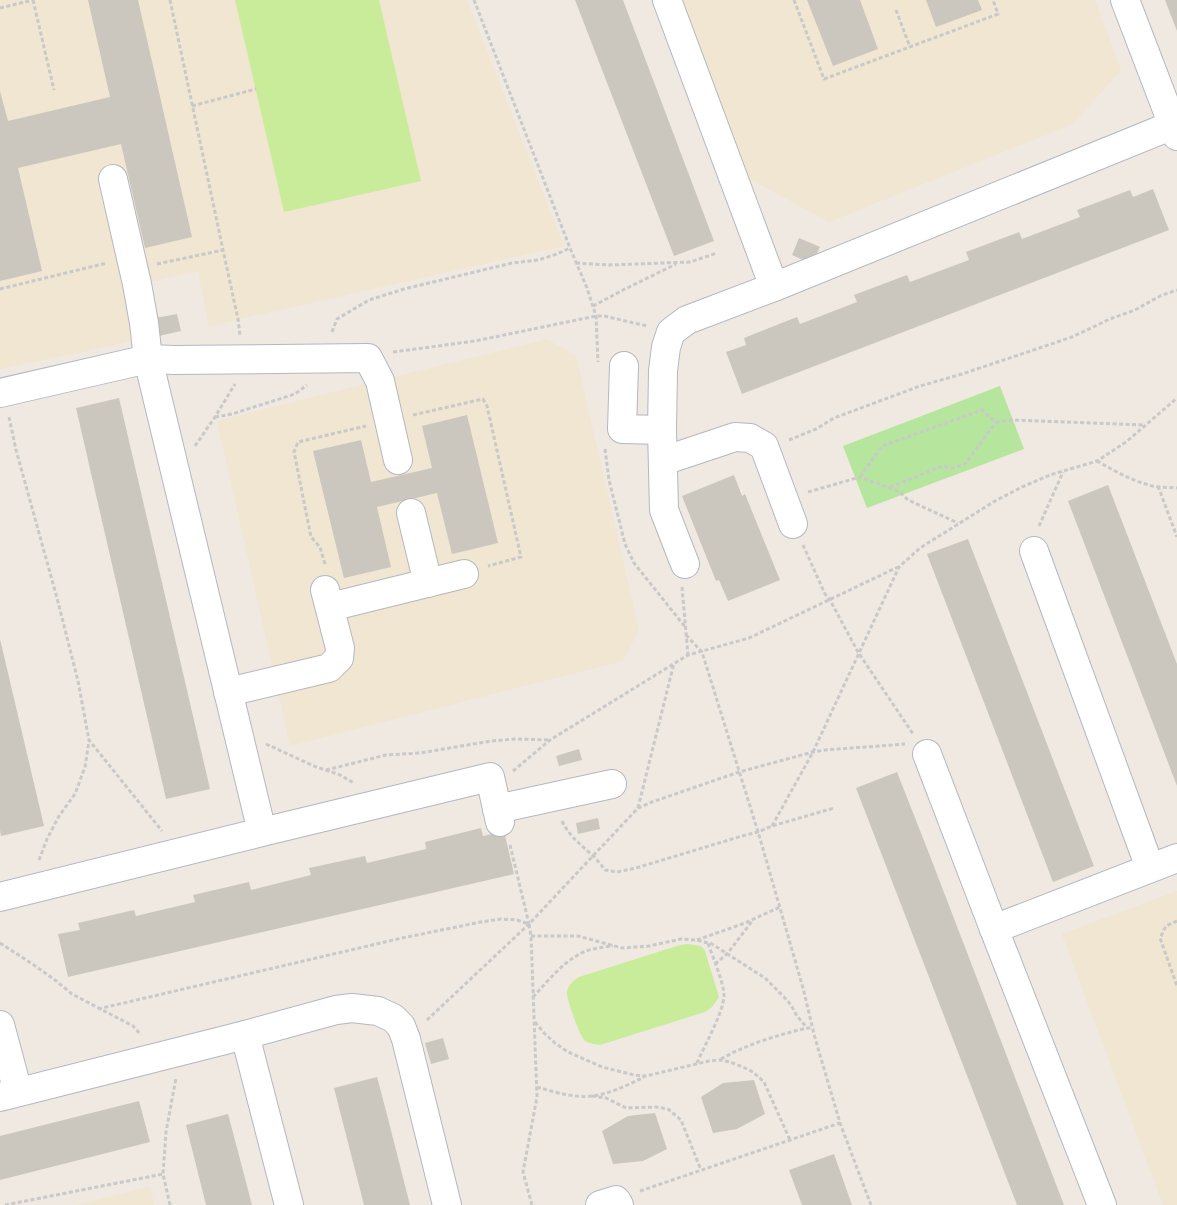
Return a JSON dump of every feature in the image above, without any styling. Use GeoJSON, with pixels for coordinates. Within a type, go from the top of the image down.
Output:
{"type":"FeatureCollection","features":[{"type":"Feature","properties":{"kind":"lane"},"geometry":{"type":"LineString","coordinates":[[667,0],[774,287]]}},
{"type":"Feature","properties":{"kind":"lane"},"geometry":{"type":"LineString","coordinates":[[685,564],[664,510],[663,371],[666,347],[671,332],[687,320],[1175,131],[1125,0]]}},
{"type":"Feature","properties":{"kind":"lane"},"geometry":{"type":"LineString","coordinates":[[113,179],[133,263],[144,323],[148,359],[262,832]]}},
{"type":"Feature","properties":{"kind":"lane"},"geometry":{"type":"LineString","coordinates":[[2,393],[148,359],[174,360],[241,369],[324,358],[368,358],[380,381],[398,460]]}},
{"type":"Feature","properties":{"kind":"lane"},"geometry":{"type":"LineString","coordinates":[[611,366],[622,429],[662,430]]}},
{"type":"Feature","properties":{"kind":"lane"},"geometry":{"type":"LineString","coordinates":[[663,461],[735,437],[750,438],[764,446],[793,524]]}},
{"type":"Feature","properties":{"kind":"lane"},"geometry":{"type":"LineString","coordinates":[[411,513],[428,583]]}},
{"type":"Feature","properties":{"kind":"lane"},"geometry":{"type":"LineString","coordinates":[[1034,551],[1150,868]]}},
{"type":"Feature","properties":{"kind":"lane"},"geometry":{"type":"LineString","coordinates":[[228,692],[329,668],[339,658],[340,648],[327,598],[428,583],[464,574]]}},
{"type":"Feature","properties":{"kind":"lane"},"geometry":{"type":"LineString","coordinates":[[923,748],[1102,1205]]}},
{"type":"Feature","properties":{"kind":"lane"},"geometry":{"type":"LineString","coordinates":[[0,897],[490,777],[499,815],[553,797],[612,784]]}},
{"type":"Feature","properties":{"kind":"lane"},"geometry":{"type":"LineString","coordinates":[[994,929],[1177,858]]}},
{"type":"Feature","properties":{"kind":"lane"},"geometry":{"type":"LineString","coordinates":[[0,1025],[9,1095],[166,1056],[336,1010],[352,1008],[378,1011],[393,1018],[401,1026],[406,1039],[447,1205]]}},
{"type":"Feature","properties":{"kind":"lane"},"geometry":{"type":"LineString","coordinates":[[245,1035],[288,1205]]}},
{"type":"Feature","properties":{"kind":"path"},"geometry":{"type":"LineString","coordinates":[[0,8],[33,0],[54,90]]}},
{"type":"Feature","properties":{"kind":"path"},"geometry":{"type":"LineString","coordinates":[[170,0],[238,319],[241,369],[215,417],[190,452]]}},
{"type":"Feature","properties":{"kind":"path"},"geometry":{"type":"LineString","coordinates":[[474,0],[593,306],[611,366]]}},
{"type":"Feature","properties":{"kind":"path"},"geometry":{"type":"LineString","coordinates":[[794,0],[824,79],[998,14],[993,0]]}},
{"type":"Feature","properties":{"kind":"path"},"geometry":{"type":"LineString","coordinates":[[896,10],[910,47]]}},
{"type":"Feature","properties":{"kind":"path"},"geometry":{"type":"LineString","coordinates":[[192,106],[256,89]]}},
{"type":"Feature","properties":{"kind":"path"},"geometry":{"type":"LineString","coordinates":[[215,417],[232,414],[295,394],[306,387],[324,358],[337,319],[369,300],[404,289],[512,263],[538,260],[570,248]]}},
{"type":"Feature","properties":{"kind":"path"},"geometry":{"type":"LineString","coordinates":[[0,289],[133,263],[222,250]]}},
{"type":"Feature","properties":{"kind":"path"},"geometry":{"type":"LineString","coordinates":[[576,263],[609,265],[679,263],[690,262],[717,253]]}},
{"type":"Feature","properties":{"kind":"path"},"geometry":{"type":"LineString","coordinates":[[593,306],[679,263]]}},
{"type":"Feature","properties":{"kind":"path"},"geometry":{"type":"LineString","coordinates":[[764,446],[791,439],[816,429],[834,418],[920,386],[1072,337],[1177,290]]}},
{"type":"Feature","properties":{"kind":"path"},"geometry":{"type":"LineString","coordinates":[[368,358],[378,354],[475,341],[596,316],[604,316],[671,332]]}},
{"type":"Feature","properties":{"kind":"path"},"geometry":{"type":"LineString","coordinates":[[2,393],[57,598],[89,740],[84,767],[75,794],[59,816],[47,839],[28,890]]}},
{"type":"Feature","properties":{"kind":"path"},"geometry":{"type":"LineString","coordinates":[[490,777],[507,777],[550,740],[688,655],[749,638],[830,600],[899,567],[920,548],[995,501],[1022,487],[1063,471],[1097,461],[1126,442],[1177,398]]}},
{"type":"Feature","properties":{"kind":"path"},"geometry":{"type":"LineString","coordinates":[[860,477],[882,446],[982,410],[996,422]]}},
{"type":"Feature","properties":{"kind":"path"},"geometry":{"type":"LineString","coordinates":[[889,487],[942,466],[953,468],[965,464],[996,422],[1012,420],[1144,425]]}},
{"type":"Feature","properties":{"kind":"path"},"geometry":{"type":"LineString","coordinates":[[604,441],[609,480],[626,544],[634,563],[686,628]]}},
{"type":"Feature","properties":{"kind":"path"},"geometry":{"type":"LineString","coordinates":[[1097,461],[1137,482],[1151,486],[1177,488]]}},
{"type":"Feature","properties":{"kind":"path"},"geometry":{"type":"LineString","coordinates":[[1034,551],[1037,532],[1063,471]]}},
{"type":"Feature","properties":{"kind":"path"},"geometry":{"type":"LineString","coordinates":[[783,498],[860,477],[900,492],[908,500],[959,524]]}},
{"type":"Feature","properties":{"kind":"path"},"geometry":{"type":"LineString","coordinates":[[1158,486],[1177,538]]}},
{"type":"Feature","properties":{"kind":"path"},"geometry":{"type":"LineString","coordinates":[[793,524],[825,594],[858,652],[923,748]]}},
{"type":"Feature","properties":{"kind":"path"},"geometry":{"type":"LineString","coordinates":[[685,564],[682,583],[688,655]]}},
{"type":"Feature","properties":{"kind":"path"},"geometry":{"type":"LineString","coordinates":[[772,826],[812,752],[899,567]]}},
{"type":"Feature","properties":{"kind":"path"},"geometry":{"type":"LineString","coordinates":[[686,635],[702,652],[780,907],[803,988],[812,1028],[840,1123],[870,1205]]}},
{"type":"Feature","properties":{"kind":"path"},"geometry":{"type":"LineString","coordinates":[[638,808],[674,663]]}},
{"type":"Feature","properties":{"kind":"path"},"geometry":{"type":"LineString","coordinates":[[238,733],[362,785]]}},
{"type":"Feature","properties":{"kind":"path"},"geometry":{"type":"LineString","coordinates":[[89,740],[179,852]]}},
{"type":"Feature","properties":{"kind":"path"},"geometry":{"type":"LineString","coordinates":[[326,770],[386,755],[420,753],[491,741],[550,740]]}},
{"type":"Feature","properties":{"kind":"path"},"geometry":{"type":"LineString","coordinates":[[406,1039],[528,924],[638,808],[739,772],[812,752],[825,750],[923,748]]}},
{"type":"Feature","properties":{"kind":"path"},"geometry":{"type":"LineString","coordinates":[[553,797],[566,830],[605,870],[617,872],[636,868],[834,808]]}},
{"type":"Feature","properties":{"kind":"path"},"geometry":{"type":"LineString","coordinates":[[499,815],[506,828],[528,924]]}},
{"type":"Feature","properties":{"kind":"path"},"geometry":{"type":"LineString","coordinates":[[696,940],[753,920],[780,907]]}},
{"type":"Feature","properties":{"kind":"path"},"geometry":{"type":"LineString","coordinates":[[715,964],[728,954],[753,920]]}},
{"type":"Feature","properties":{"kind":"path"},"geometry":{"type":"LineString","coordinates":[[1177,921],[1166,926],[1160,938],[1177,986]]}},
{"type":"Feature","properties":{"kind":"path"},"geometry":{"type":"LineString","coordinates":[[531,936],[578,936],[622,948],[649,946],[681,939],[712,944],[765,978],[791,1005],[807,1028]]}},
{"type":"Feature","properties":{"kind":"path"},"geometry":{"type":"LineString","coordinates":[[0,943],[41,970],[72,994],[133,1026],[166,1056],[177,1072],[166,1132],[163,1174],[170,1205]]}},
{"type":"Feature","properties":{"kind":"path"},"geometry":{"type":"LineString","coordinates":[[696,1064],[715,1024],[724,996],[708,943]]}},
{"type":"Feature","properties":{"kind":"path"},"geometry":{"type":"LineString","coordinates":[[533,997],[572,958],[586,952],[614,946]]}},
{"type":"Feature","properties":{"kind":"path"},"geometry":{"type":"LineString","coordinates":[[534,1021],[544,1033],[568,1052],[602,1067],[646,1076]]}},
{"type":"Feature","properties":{"kind":"path"},"geometry":{"type":"LineString","coordinates":[[720,1060],[730,1054],[766,1040],[812,1028]]}},
{"type":"Feature","properties":{"kind":"path"},"geometry":{"type":"LineString","coordinates":[[592,1096],[622,1087],[646,1076],[696,1064],[720,1060],[730,1062],[753,1072],[764,1082],[790,1140]]}},
{"type":"Feature","properties":{"kind":"path"},"geometry":{"type":"LineString","coordinates":[[536,1087],[566,1094],[606,1098],[626,1108],[656,1107],[668,1109],[681,1120],[701,1170]]}},
{"type":"Feature","properties":{"kind":"path"},"geometry":{"type":"LineString","coordinates":[[612,1203],[701,1170],[840,1123]]}},
{"type":"Feature","properties":{"kind":"path"},"geometry":{"type":"LineString","coordinates":[[5,1205],[163,1174]]}},
{"type":"Feature","properties":{"kind":"shaded area"},"geometry":{"type":"Polygon","coordinates":[[[0,0],[467,0],[564,246],[209,326],[198,271],[123,288],[130,325],[130,342],[0,369],[0,0]]]}},
{"type":"Feature","properties":{"kind":"shaded area"},"geometry":{"type":"Polygon","coordinates":[[[682,0],[1095,0],[1121,70],[1073,124],[829,222],[748,178],[682,0]]]}},
{"type":"Feature","properties":{"kind":"shaded area"},"geometry":{"type":"Polygon","coordinates":[[[547,339],[576,356],[639,630],[623,661],[290,746],[217,421],[547,339]]]}},
{"type":"Feature","properties":{"kind":"shaded area"},"geometry":{"type":"Polygon","coordinates":[[[1177,891],[1177,1205],[1163,1205],[1062,934],[1177,891]]]}},
{"type":"Feature","properties":{"kind":"shaded area"},"geometry":{"type":"Polygon","coordinates":[[[150,1186],[154,1205],[77,1205],[150,1186]]]}},
{"type":"Feature","properties":{"kind":"green space"},"geometry":{"type":"Polygon","coordinates":[[[235,0],[379,0],[421,181],[284,212],[235,0]]]}},
{"type":"Feature","properties":{"kind":"green space"},"geometry":{"type":"Polygon","coordinates":[[[1000,386],[1024,449],[867,508],[843,446],[1000,386]]]}},
{"type":"Feature","properties":{"kind":"green space"},"geometry":{"type":"Polygon","coordinates":[[[688,944],[701,946],[705,951],[719,997],[712,1007],[705,1012],[600,1045],[585,1041],[567,996],[568,989],[573,981],[579,977],[688,944]]]}},
{"type":"Feature","properties":{"kind":"building"},"geometry":{"type":"Polygon","coordinates":[[[88,0],[138,0],[192,237],[145,248],[121,144],[18,168],[42,271],[0,281],[0,91],[8,121],[110,97],[88,0]]]}},
{"type":"Feature","properties":{"kind":"building"},"geometry":{"type":"Polygon","coordinates":[[[575,0],[623,0],[714,241],[674,256],[575,0]]]}},
{"type":"Feature","properties":{"kind":"building"},"geometry":{"type":"Polygon","coordinates":[[[807,0],[860,0],[878,49],[833,66],[807,0]]]}},
{"type":"Feature","properties":{"kind":"building"},"geometry":{"type":"Polygon","coordinates":[[[926,0],[978,0],[982,10],[936,27],[926,0]]]}},
{"type":"Feature","properties":{"kind":"building"},"geometry":{"type":"Polygon","coordinates":[[[1165,0],[1177,0],[1177,31],[1165,0]]]}},
{"type":"Feature","properties":{"kind":"building"},"geometry":{"type":"Polygon","coordinates":[[[1153,189],[1169,230],[742,394],[726,352],[746,345],[744,338],[797,317],[800,324],[857,302],[854,295],[907,275],[910,282],[969,260],[966,252],[1019,232],[1022,239],[1080,217],[1077,210],[1130,190],[1133,197],[1153,189]]]}},
{"type":"Feature","properties":{"kind":"building"},"geometry":{"type":"Polygon","coordinates":[[[799,238],[820,247],[812,264],[792,255],[799,238]]]}},
{"type":"Feature","properties":{"kind":"building"},"geometry":{"type":"Polygon","coordinates":[[[177,314],[181,331],[159,336],[155,318],[177,314]]]}},
{"type":"Feature","properties":{"kind":"building"},"geometry":{"type":"Polygon","coordinates":[[[119,398],[210,789],[166,799],[76,408],[119,398]]]}},
{"type":"Feature","properties":{"kind":"building"},"geometry":{"type":"Polygon","coordinates":[[[467,415],[498,543],[452,554],[437,493],[377,507],[391,567],[344,578],[313,451],[361,440],[371,482],[432,468],[422,426],[467,415]]]}},
{"type":"Feature","properties":{"kind":"building"},"geometry":{"type":"Polygon","coordinates":[[[734,475],[742,496],[745,494],[780,580],[728,601],[719,580],[716,581],[682,496],[734,475]]]}},
{"type":"Feature","properties":{"kind":"building"},"geometry":{"type":"Polygon","coordinates":[[[1108,485],[1177,664],[1177,786],[1068,501],[1108,485]]]}},
{"type":"Feature","properties":{"kind":"building"},"geometry":{"type":"Polygon","coordinates":[[[968,539],[1094,866],[1053,882],[927,554],[968,539]]]}},
{"type":"Feature","properties":{"kind":"building"},"geometry":{"type":"Polygon","coordinates":[[[0,639],[44,826],[1,836],[0,830],[0,639]]]}},
{"type":"Feature","properties":{"kind":"building"},"geometry":{"type":"Polygon","coordinates":[[[579,749],[582,760],[559,766],[556,756],[579,749]]]}},
{"type":"Feature","properties":{"kind":"building"},"geometry":{"type":"Polygon","coordinates":[[[897,772],[1064,1205],[1017,1205],[856,788],[897,772]]]}},
{"type":"Feature","properties":{"kind":"building"},"geometry":{"type":"Polygon","coordinates":[[[598,818],[600,829],[578,834],[576,823],[598,818]]]}},
{"type":"Feature","properties":{"kind":"building"},"geometry":{"type":"Polygon","coordinates":[[[481,828],[483,836],[504,831],[514,874],[68,977],[58,934],[80,930],[78,923],[134,910],[136,916],[195,902],[193,895],[249,882],[251,890],[311,875],[309,868],[365,856],[367,863],[426,849],[425,842],[481,828]]]}},
{"type":"Feature","properties":{"kind":"building"},"geometry":{"type":"Polygon","coordinates":[[[443,1038],[449,1059],[431,1064],[425,1043],[443,1038]]]}},
{"type":"Feature","properties":{"kind":"building"},"geometry":{"type":"Polygon","coordinates":[[[377,1077],[410,1205],[364,1205],[334,1088],[377,1077]]]}},
{"type":"Feature","properties":{"kind":"building"},"geometry":{"type":"Polygon","coordinates":[[[754,1080],[765,1114],[737,1129],[713,1133],[701,1097],[723,1083],[754,1080]]]}},
{"type":"Feature","properties":{"kind":"building"},"geometry":{"type":"Polygon","coordinates":[[[139,1101],[150,1142],[0,1180],[0,1136],[139,1101]]]}},
{"type":"Feature","properties":{"kind":"building"},"geometry":{"type":"Polygon","coordinates":[[[655,1113],[667,1149],[643,1161],[613,1164],[602,1131],[628,1116],[655,1113]]]}},
{"type":"Feature","properties":{"kind":"building"},"geometry":{"type":"Polygon","coordinates":[[[228,1114],[252,1205],[206,1205],[186,1125],[228,1114]]]}},
{"type":"Feature","properties":{"kind":"building"},"geometry":{"type":"Polygon","coordinates":[[[834,1154],[852,1205],[802,1205],[789,1170],[834,1154]]]}}]}
